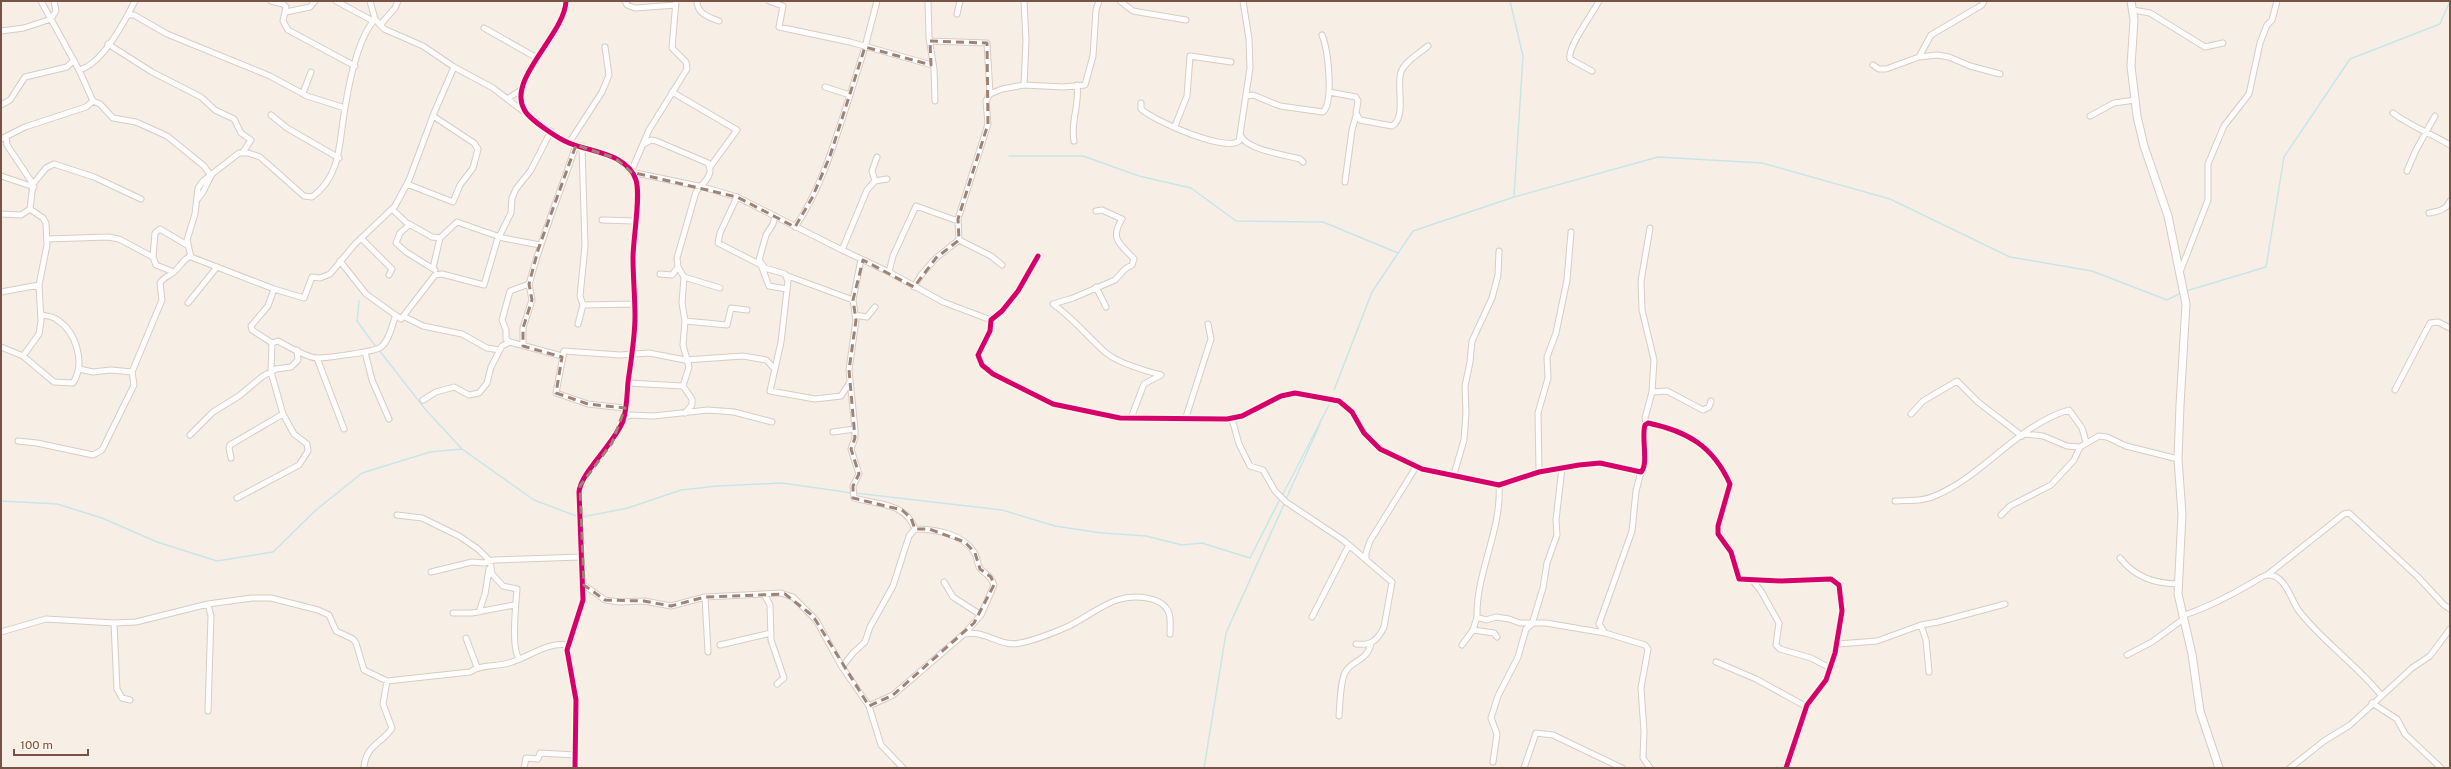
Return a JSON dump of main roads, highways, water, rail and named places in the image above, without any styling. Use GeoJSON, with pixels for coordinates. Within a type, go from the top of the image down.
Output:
{"type":"FeatureCollection","features":[{"type":"Feature","properties":{"kind":"waterway"},"geometry":{"type":"LineString","coordinates":[[1510,1],[1523,56],[1514,197]]}},
{"type":"Feature","properties":{"kind":"waterway"},"geometry":{"type":"LineString","coordinates":[[2186,291],[2266,267],[2284,157],[2350,59],[2440,24],[2450,1]]}},
{"type":"Feature","properties":{"kind":"waterway"},"geometry":{"type":"LineString","coordinates":[[1009,156],[1083,156],[1139,176],[1191,188],[1236,221],[1323,222],[1398,253]]}},
{"type":"Feature","properties":{"kind":"waterway"},"geometry":{"type":"LineString","coordinates":[[1334,390],[1372,292],[1413,231],[1514,197],[1658,157],[1762,163],[1890,199],[2010,257],[2092,271],[2167,300],[2181,293]]}},
{"type":"Feature","properties":{"kind":"waterway"},"geometry":{"type":"LineString","coordinates":[[359,301],[357,321],[376,347]]}},
{"type":"Feature","properties":{"kind":"waterway"},"geometry":{"type":"LineString","coordinates":[[379,350],[425,409],[462,449]]}},
{"type":"Feature","properties":{"kind":"waterway"},"geometry":{"type":"LineString","coordinates":[[1282,496],[1329,405]]}},
{"type":"Feature","properties":{"kind":"waterway"},"geometry":{"type":"LineString","coordinates":[[1286,499],[1320,424]]}},
{"type":"Feature","properties":{"kind":"waterway"},"geometry":{"type":"LineString","coordinates":[[1,501],[57,504],[102,518],[157,542],[217,561],[273,552],[316,510],[362,473],[430,452],[462,449],[534,500],[579,517]]}},
{"type":"Feature","properties":{"kind":"waterway"},"geometry":{"type":"LineString","coordinates":[[582,517],[628,508],[681,490],[718,486],[782,483],[852,493]]}},
{"type":"Feature","properties":{"kind":"waterway"},"geometry":{"type":"LineString","coordinates":[[855,493],[1002,510],[1055,526],[1102,533],[1146,536],[1182,545],[1202,543],[1250,558],[1280,499]]}},
{"type":"Feature","properties":{"kind":"waterway"},"geometry":{"type":"LineString","coordinates":[[1204,768],[1226,633],[1285,502]]}}]}
